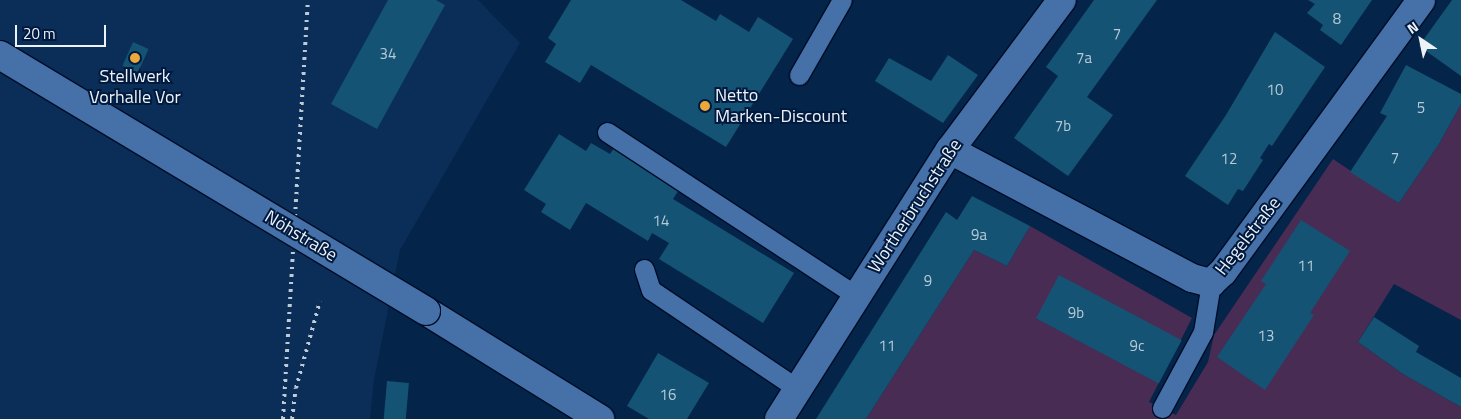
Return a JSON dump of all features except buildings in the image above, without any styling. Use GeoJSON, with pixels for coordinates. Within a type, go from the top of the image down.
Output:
{"type":"FeatureCollection","features":[{"type":"Feature","properties":{"kind":"street","name":"Wortherbruchstraße"},"geometry":{"type":"LineString","coordinates":[[779,419],[950,150],[1062,0]]}},
{"type":"Feature","properties":{"kind":"street","name":"Hegelstraße"},"geometry":{"type":"LineString","coordinates":[[950,150],[1192,278],[1211,282],[1223,272],[1421,0]]}},
{"type":"Feature","properties":{"kind":"street","name":"Nöhstraße"},"geometry":{"type":"LineString","coordinates":[[0,55],[426,311],[600,419]]}},
{"type":"Feature","properties":{"kind":"lane"},"geometry":{"type":"LineString","coordinates":[[799,75],[842,0]]}},
{"type":"Feature","properties":{"kind":"lane"},"geometry":{"type":"LineString","coordinates":[[607,132],[857,296]]}},
{"type":"Feature","properties":{"kind":"lane"},"geometry":{"type":"LineString","coordinates":[[644,270],[651,290],[798,388]]}},
{"type":"Feature","properties":{"kind":"lane"},"geometry":{"type":"LineString","coordinates":[[1162,408],[1203,332],[1211,282]]}},
{"type":"Feature","properties":{"kind":"shaded area"},"geometry":{"type":"Polygon","coordinates":[[[0,0],[478,0],[520,43],[400,250],[374,380],[370,419],[0,419],[0,0]]]}},
{"type":"Feature","properties":{"kind":"shaded area"},"geometry":{"type":"Polygon","coordinates":[[[1461,104],[1461,320],[1394,284],[1358,342],[1403,374],[1461,407],[1461,419],[866,419],[974,250],[1007,266],[1030,226],[1192,318],[1149,402],[1176,415],[1208,362],[1214,335],[1333,159],[1399,203],[1439,144],[1461,104]]]}},
{"type":"Feature","properties":{"kind":"railway"},"geometry":{"type":"LineString","coordinates":[[283,419],[308,0]]}},
{"type":"Feature","properties":{"kind":"railway"},"geometry":{"type":"LineString","coordinates":[[292,419],[296,388],[320,301]]}},
{"type":"Feature","properties":{"kind":"place","name":"Stellwerk Vorhalle Vor"},"geometry":{"type":"Point","coordinates":[135,58]}},
{"type":"Feature","properties":{"kind":"place","name":"Netto Marken-Discount"},"geometry":{"type":"Point","coordinates":[705,106]}}]}
